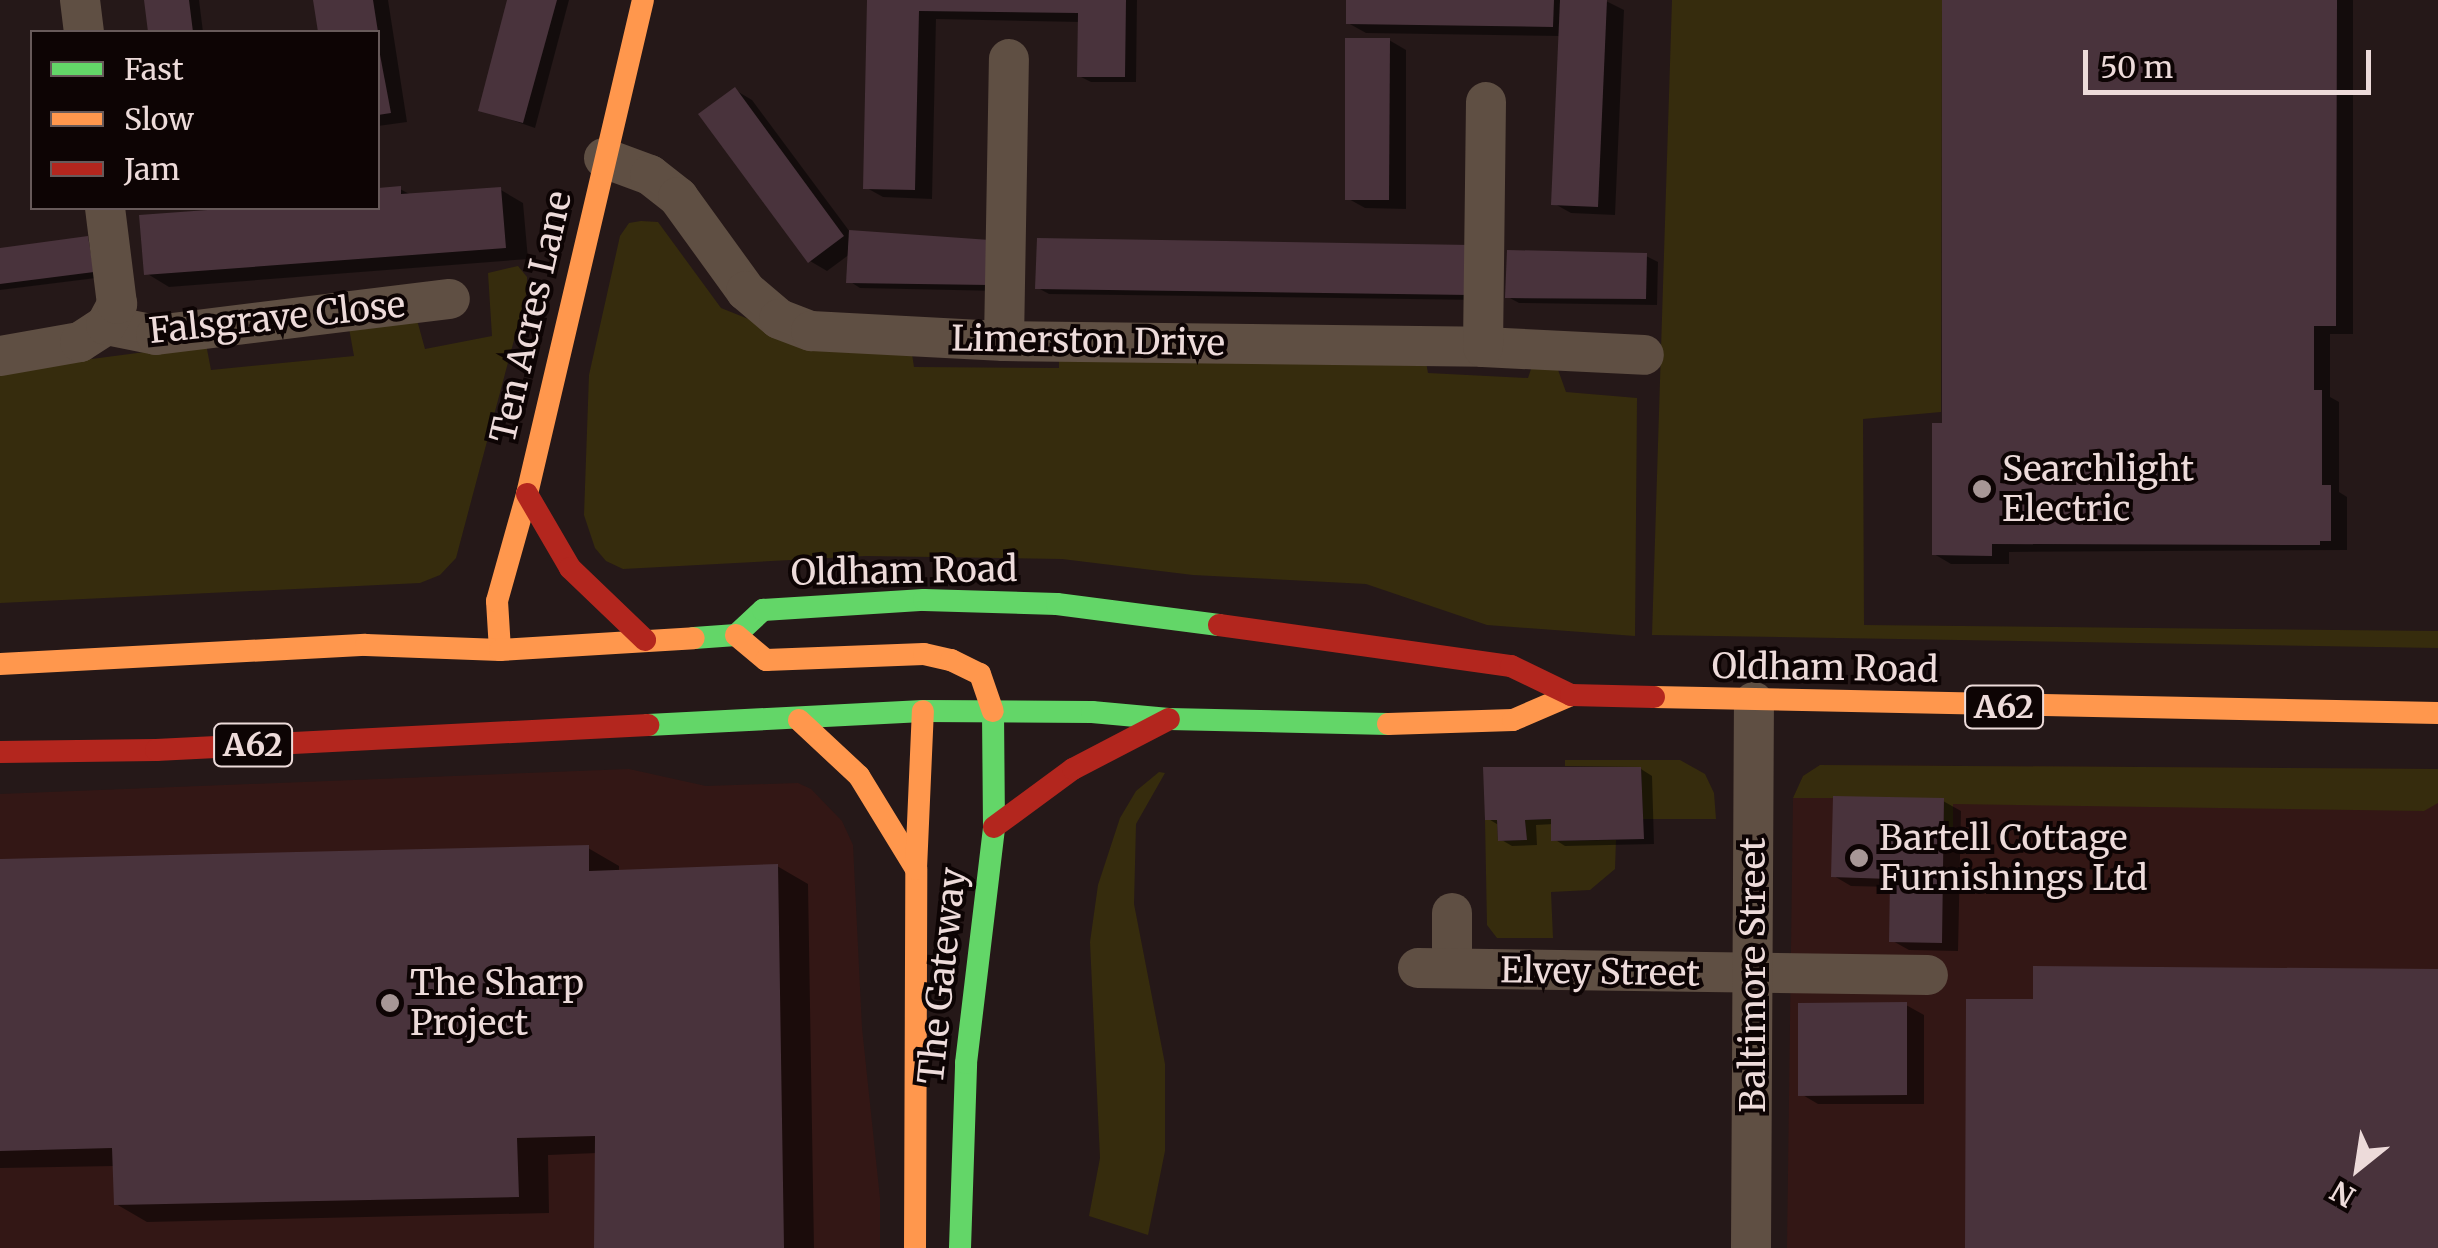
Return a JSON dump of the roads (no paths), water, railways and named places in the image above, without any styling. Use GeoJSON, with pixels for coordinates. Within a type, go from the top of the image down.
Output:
{"type":"FeatureCollection","features":[{"type":"Feature","properties":{"kind":"main road","name":"Ten Acres Lane"},"geometry":{"type":"LineString","coordinates":[[500,658],[497,601],[511,536],[526,494],[643,0]]}},
{"type":"Feature","properties":{"kind":"main road"},"geometry":{"type":"LineString","coordinates":[[526,494],[570,568],[645,640]]}},
{"type":"Feature","properties":{"kind":"main road","name":"Oldham Road"},"geometry":{"type":"LineString","coordinates":[[736,636],[763,610],[924,627],[1057,604],[1449,654],[1511,666],[1570,695],[1754,702],[2438,713]]}},
{"type":"Feature","properties":{"kind":"main road"},"geometry":{"type":"LineString","coordinates":[[0,664],[366,645],[500,658],[645,640],[736,636],[766,660],[924,627],[951,660],[980,674],[993,711]]}},
{"type":"Feature","properties":{"kind":"main road","name":"The Gateway"},"geometry":{"type":"LineString","coordinates":[[915,1248],[916,870],[924,627]]}},
{"type":"Feature","properties":{"kind":"main road","name":"Oldham Road"},"geometry":{"type":"LineString","coordinates":[[0,752],[156,750],[504,724],[799,720],[923,711],[1092,712],[1170,719],[1368,724],[1513,720],[1570,695]]}},
{"type":"Feature","properties":{"kind":"main road","name":"The Gateway"},"geometry":{"type":"LineString","coordinates":[[960,1248],[966,1063],[982,902],[994,826],[993,711]]}},
{"type":"Feature","properties":{"kind":"main road"},"geometry":{"type":"LineString","coordinates":[[994,826],[1089,759],[1170,719]]}},
{"type":"Feature","properties":{"kind":"main road"},"geometry":{"type":"LineString","coordinates":[[799,720],[859,776],[916,870]]}},
{"type":"Feature","properties":{"kind":"street"},"geometry":{"type":"LineString","coordinates":[[80,0],[84,30]]}},
{"type":"Feature","properties":{"kind":"street"},"geometry":{"type":"LineString","coordinates":[[1004,341],[1009,59]]}},
{"type":"Feature","properties":{"kind":"street"},"geometry":{"type":"LineString","coordinates":[[1483,347],[1486,102]]}},
{"type":"Feature","properties":{"kind":"street","name":"Limerston Drive"},"geometry":{"type":"LineString","coordinates":[[604,158],[650,174],[678,197],[746,291],[778,319],[811,330],[1004,341],[1483,347],[1644,354]]}},
{"type":"Feature","properties":{"kind":"street"},"geometry":{"type":"LineString","coordinates":[[0,356],[80,342],[106,325],[117,304],[105,210]]}},
{"type":"Feature","properties":{"kind":"street","name":"Falsgrave Close"},"geometry":{"type":"LineString","coordinates":[[106,325],[156,336],[450,298]]}},
{"type":"Feature","properties":{"kind":"street","name":"Baltimore Street"},"geometry":{"type":"LineString","coordinates":[[1750,1248],[1754,702]]}},
{"type":"Feature","properties":{"kind":"street","name":"Elvey Street"},"geometry":{"type":"LineString","coordinates":[[1452,913],[1435,968],[1928,975]]}},
{"type":"Feature","properties":{"kind":"place","name":"Searchlight Electric"},"geometry":{"type":"Point","coordinates":[1982,489]}},
{"type":"Feature","properties":{"kind":"place","name":"Bartell Cottage Furnishings Ltd"},"geometry":{"type":"Point","coordinates":[1859,858]}},
{"type":"Feature","properties":{"kind":"place","name":"The Sharp Project"},"geometry":{"type":"Point","coordinates":[390,1003]}}]}
